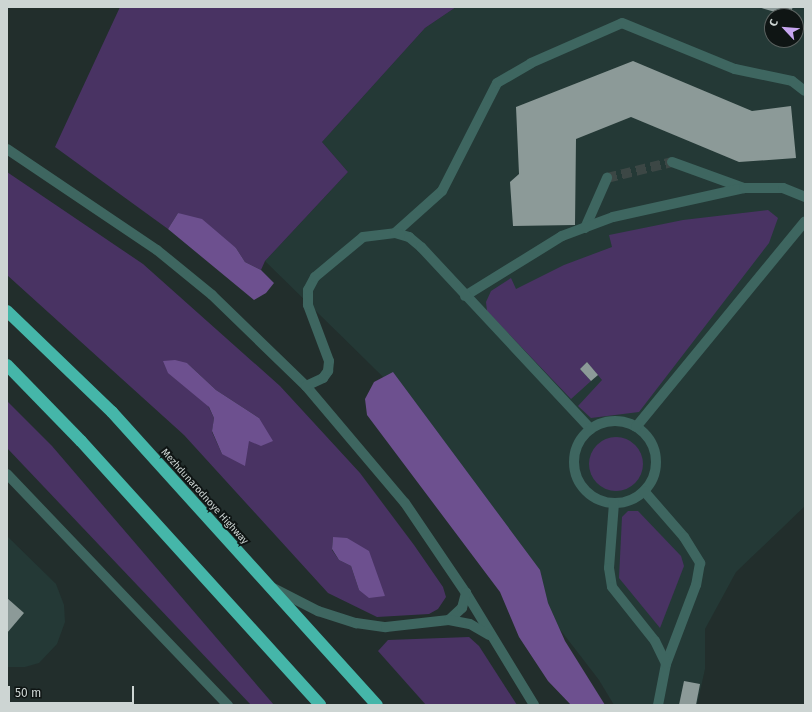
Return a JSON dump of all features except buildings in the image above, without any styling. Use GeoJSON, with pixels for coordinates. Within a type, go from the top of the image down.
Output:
{"type":"FeatureCollection","features":[{"type":"Feature","properties":{"kind":"highway","name":"Mezhdunarodnoye Highway"},"geometry":{"type":"LineString","coordinates":[[7,311],[112,412],[377,705]]}},
{"type":"Feature","properties":{"kind":"highway"},"geometry":{"type":"LineString","coordinates":[[7,365],[81,441],[320,705]]}},
{"type":"Feature","properties":{"kind":"street"},"geometry":{"type":"LineString","coordinates":[[395,234],[442,191],[497,83],[531,63],[622,23],[735,69],[792,81],[805,91]]}},
{"type":"Feature","properties":{"kind":"street"},"geometry":{"type":"LineString","coordinates":[[7,149],[157,250],[212,295],[306,386],[405,503],[466,593],[534,705]]}},
{"type":"Feature","properties":{"kind":"street"},"geometry":{"type":"LineString","coordinates":[[672,162],[744,188]]}},
{"type":"Feature","properties":{"kind":"street"},"geometry":{"type":"LineString","coordinates":[[585,228],[607,178]]}},
{"type":"Feature","properties":{"kind":"street"},"geometry":{"type":"LineString","coordinates":[[465,296],[526,257],[585,228],[613,217],[744,188],[783,188],[805,198]]}},
{"type":"Feature","properties":{"kind":"street"},"geometry":{"type":"LineString","coordinates":[[636,427],[805,221]]}},
{"type":"Feature","properties":{"kind":"street"},"geometry":{"type":"LineString","coordinates":[[306,386],[323,378],[328,371],[329,361],[308,304],[308,290],[315,277],[363,237],[395,234],[409,237],[421,247],[465,296],[591,429]]}},
{"type":"Feature","properties":{"kind":"street"},"geometry":{"type":"LineString","coordinates":[[616,421],[636,427],[646,435],[656,457],[652,481],[644,491],[635,498],[614,503],[590,495],[576,474],[576,449],[591,429],[616,421]]}},
{"type":"Feature","properties":{"kind":"street"},"geometry":{"type":"LineString","coordinates":[[7,474],[228,705]]}},
{"type":"Feature","properties":{"kind":"street"},"geometry":{"type":"LineString","coordinates":[[644,491],[684,537],[700,563],[696,585],[666,664],[658,705]]}},
{"type":"Feature","properties":{"kind":"street"},"geometry":{"type":"LineString","coordinates":[[614,503],[609,568],[612,587],[655,641],[666,664]]}},
{"type":"Feature","properties":{"kind":"street"},"geometry":{"type":"LineString","coordinates":[[266,584],[318,611],[356,623],[386,627],[448,620],[470,624],[491,636]]}},
{"type":"Feature","properties":{"kind":"street"},"geometry":{"type":"LineString","coordinates":[[448,620],[462,608],[466,593]]}},
{"type":"Feature","properties":{"kind":"street"},"geometry":{"type":"LineString","coordinates":[[525,692],[538,705]]}},
{"type":"Feature","properties":{"kind":"shaded area"},"geometry":{"type":"Polygon","coordinates":[[[120,7],[456,7],[425,28],[322,142],[348,172],[265,261],[261,270],[245,262],[236,248],[178,213],[168,229],[55,147],[120,7]]]}},
{"type":"Feature","properties":{"kind":"shaded area"},"geometry":{"type":"Polygon","coordinates":[[[456,7],[805,7],[805,506],[736,572],[705,629],[705,669],[697,705],[614,705],[599,680],[468,510],[430,423],[265,261],[348,172],[322,142],[425,28],[456,7]]]}},
{"type":"Feature","properties":{"kind":"shaded area"},"geometry":{"type":"Polygon","coordinates":[[[7,172],[143,264],[280,386],[360,473],[414,545],[443,587],[446,597],[438,609],[429,614],[377,617],[328,593],[184,435],[7,275],[7,172]],[[187,363],[214,418],[212,432],[222,454],[249,441],[259,418],[216,390],[187,363]],[[333,537],[332,550],[339,560],[351,566],[359,590],[385,596],[333,537]]]}},
{"type":"Feature","properties":{"kind":"shaded area"},"geometry":{"type":"Polygon","coordinates":[[[768,210],[778,218],[769,243],[639,412],[591,418],[578,406],[602,380],[587,362],[580,369],[591,381],[571,399],[487,311],[486,302],[491,291],[511,278],[516,289],[564,265],[612,247],[609,235],[683,220],[768,210]]]}},
{"type":"Feature","properties":{"kind":"shaded area"},"geometry":{"type":"Polygon","coordinates":[[[178,213],[202,219],[236,248],[245,262],[261,270],[274,283],[266,293],[254,300],[168,229],[178,213]]]}},
{"type":"Feature","properties":{"kind":"shaded area"},"geometry":{"type":"Polygon","coordinates":[[[175,360],[187,363],[216,390],[259,418],[273,441],[261,446],[249,441],[245,466],[222,454],[212,431],[214,418],[209,407],[168,373],[163,361],[175,360]]]}},
{"type":"Feature","properties":{"kind":"shaded area"},"geometry":{"type":"Polygon","coordinates":[[[393,372],[540,570],[548,603],[565,641],[605,705],[571,705],[548,681],[519,637],[500,592],[367,415],[365,399],[374,382],[393,372]]]}},
{"type":"Feature","properties":{"kind":"shaded area"},"geometry":{"type":"Polygon","coordinates":[[[7,401],[52,446],[274,705],[251,705],[7,448],[7,401]]]}},
{"type":"Feature","properties":{"kind":"shaded area"},"geometry":{"type":"Polygon","coordinates":[[[616,437],[626,439],[635,445],[641,454],[643,464],[641,474],[635,483],[626,489],[616,491],[606,489],[597,483],[591,474],[589,464],[591,454],[597,445],[606,439],[616,437]]]}},
{"type":"Feature","properties":{"kind":"shaded area"},"geometry":{"type":"Polygon","coordinates":[[[628,511],[638,511],[681,556],[684,566],[660,628],[619,578],[622,517],[628,511]]]}},
{"type":"Feature","properties":{"kind":"shaded area"},"geometry":{"type":"Polygon","coordinates":[[[7,536],[56,584],[64,605],[65,622],[57,644],[39,663],[25,667],[7,667],[7,536]]]}},
{"type":"Feature","properties":{"kind":"shaded area"},"geometry":{"type":"Polygon","coordinates":[[[333,537],[347,538],[369,551],[385,596],[369,598],[359,590],[351,566],[339,560],[332,549],[333,537]]]}},
{"type":"Feature","properties":{"kind":"shaded area"},"geometry":{"type":"Polygon","coordinates":[[[469,637],[479,646],[517,705],[426,705],[378,651],[388,640],[469,637]]]}},
{"type":"Feature","properties":{"kind":"tunnel"},"geometry":{"type":"LineString","coordinates":[[607,178],[672,162]]}}]}
